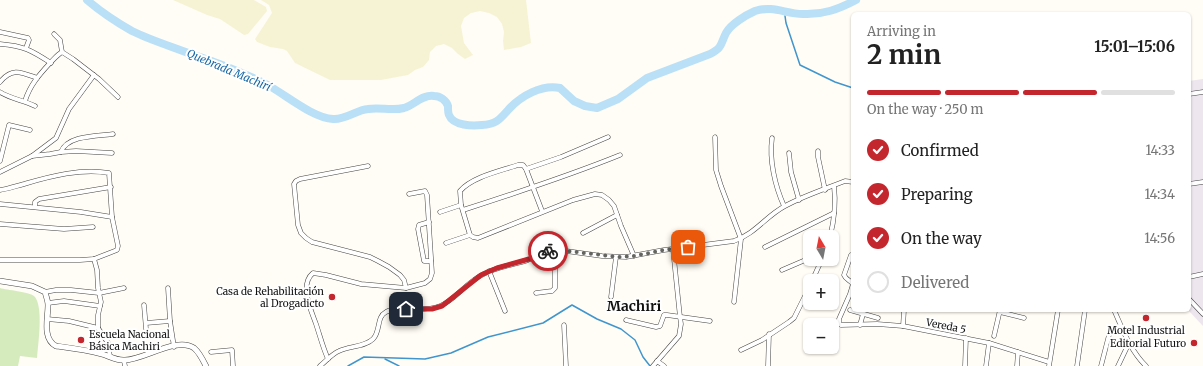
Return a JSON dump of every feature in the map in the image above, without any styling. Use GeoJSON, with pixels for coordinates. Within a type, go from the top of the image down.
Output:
{"type":"FeatureCollection","features":[{"type":"Feature","properties":{"kind":"street"},"geometry":{"type":"LineString","coordinates":[[0,32],[28,38],[29,40],[26,48]]}},
{"type":"Feature","properties":{"kind":"street"},"geometry":{"type":"LineString","coordinates":[[54,34],[60,40],[62,52],[100,79],[118,97]]}},
{"type":"Feature","properties":{"kind":"street"},"geometry":{"type":"LineString","coordinates":[[0,44],[26,48],[51,63]]}},
{"type":"Feature","properties":{"kind":"street"},"geometry":{"type":"LineString","coordinates":[[25,101],[28,91],[37,78],[51,63],[55,56],[62,52]]}},
{"type":"Feature","properties":{"kind":"street"},"geometry":{"type":"LineString","coordinates":[[0,82],[5,75],[15,72],[37,78]]}},
{"type":"Feature","properties":{"kind":"street"},"geometry":{"type":"LineString","coordinates":[[0,172],[32,156],[56,138],[69,109],[94,75]]}},
{"type":"Feature","properties":{"kind":"street"},"geometry":{"type":"LineString","coordinates":[[0,92],[6,96],[25,101],[35,106]]}},
{"type":"Feature","properties":{"kind":"street"},"geometry":{"type":"LineString","coordinates":[[1191,94],[1203,92]]}},
{"type":"Feature","properties":{"kind":"street"},"geometry":{"type":"LineString","coordinates":[[0,161],[9,125],[30,130]]}},
{"type":"Feature","properties":{"kind":"street"},"geometry":{"type":"LineString","coordinates":[[61,152],[62,147],[76,139],[113,134]]}},
{"type":"Feature","properties":{"kind":"street"},"geometry":{"type":"LineString","coordinates":[[526,169],[608,137]]}},
{"type":"Feature","properties":{"kind":"street"},"geometry":{"type":"LineString","coordinates":[[715,137],[716,170],[740,239],[734,302]]}},
{"type":"Feature","properties":{"kind":"street"},"geometry":{"type":"LineString","coordinates":[[772,138],[773,165],[779,194],[784,206]]}},
{"type":"Feature","properties":{"kind":"street"},"geometry":{"type":"LineString","coordinates":[[32,156],[76,151],[112,153]]}},
{"type":"Feature","properties":{"kind":"street"},"geometry":{"type":"LineString","coordinates":[[818,151],[825,190]]}},
{"type":"Feature","properties":{"kind":"street"},"geometry":{"type":"LineString","coordinates":[[789,153],[791,172],[799,200]]}},
{"type":"Feature","properties":{"kind":"street"},"geometry":{"type":"LineString","coordinates":[[462,210],[533,187],[620,155]]}},
{"type":"Feature","properties":{"kind":"street"},"geometry":{"type":"LineString","coordinates":[[542,211],[526,169],[523,165],[518,165],[472,181],[460,191],[462,210],[470,235],[473,238],[478,238],[542,211],[587,196],[602,194],[614,206],[634,256]]}},
{"type":"Feature","properties":{"kind":"street"},"geometry":{"type":"LineString","coordinates":[[368,166],[296,180],[294,184],[298,225],[302,233],[312,242],[370,257],[389,267],[400,275],[404,280],[406,288]]}},
{"type":"Feature","properties":{"kind":"street"},"geometry":{"type":"LineString","coordinates":[[0,190],[74,173],[100,171],[109,173],[112,217],[118,248],[117,250],[94,259],[0,260]]}},
{"type":"Feature","properties":{"kind":"street"},"geometry":{"type":"LineString","coordinates":[[320,366],[337,351],[373,339],[381,317],[387,311],[432,309],[442,306],[474,280],[489,271],[529,259],[550,250],[616,257],[634,256],[725,243],[740,239],[754,231],[784,206],[845,181],[851,182]]}},
{"type":"Feature","properties":{"kind":"street"},"geometry":{"type":"LineString","coordinates":[[1191,184],[1203,182]]}},
{"type":"Feature","properties":{"kind":"street"},"geometry":{"type":"LineString","coordinates":[[831,230],[834,213],[834,186]]}},
{"type":"Feature","properties":{"kind":"street"},"geometry":{"type":"LineString","coordinates":[[34,207],[35,202],[39,199],[111,187]]}},
{"type":"Feature","properties":{"kind":"street"},"geometry":{"type":"LineString","coordinates":[[328,360],[308,300],[308,282],[313,273],[361,284],[406,288],[425,283],[430,279],[432,273],[427,195],[425,192],[409,194]]}},
{"type":"Feature","properties":{"kind":"street"},"geometry":{"type":"LineString","coordinates":[[0,204],[81,212],[112,217]]}},
{"type":"Feature","properties":{"kind":"street"},"geometry":{"type":"LineString","coordinates":[[440,212],[461,205]]}},
{"type":"Feature","properties":{"kind":"street"},"geometry":{"type":"LineString","coordinates":[[765,247],[834,213]]}},
{"type":"Feature","properties":{"kind":"street"},"geometry":{"type":"LineString","coordinates":[[583,233],[617,215]]}},
{"type":"Feature","properties":{"kind":"street"},"geometry":{"type":"LineString","coordinates":[[429,222],[420,225],[418,229],[424,261],[431,261]]}},
{"type":"Feature","properties":{"kind":"street"},"geometry":{"type":"LineString","coordinates":[[0,224],[64,229],[93,227]]}},
{"type":"Feature","properties":{"kind":"street"},"geometry":{"type":"LineString","coordinates":[[446,243],[470,235]]}},
{"type":"Feature","properties":{"kind":"street"},"geometry":{"type":"LineString","coordinates":[[536,293],[552,291],[556,288],[555,250]]}},
{"type":"Feature","properties":{"kind":"street"},"geometry":{"type":"LineString","coordinates":[[653,366],[679,336],[681,324],[673,250]]}},
{"type":"Feature","properties":{"kind":"street","name":"Vereda 5"},"geometry":{"type":"LineString","coordinates":[[851,255],[844,275],[845,278],[851,282]]}},
{"type":"Feature","properties":{"kind":"street"},"geometry":{"type":"LineString","coordinates":[[611,297],[616,257]]}},
{"type":"Feature","properties":{"kind":"street"},"geometry":{"type":"LineString","coordinates":[[94,259],[101,302],[98,315],[98,328],[108,343],[110,357]]}},
{"type":"Feature","properties":{"kind":"street"},"geometry":{"type":"LineString","coordinates":[[782,270],[803,261]]}},
{"type":"Feature","properties":{"kind":"street"},"geometry":{"type":"LineString","coordinates":[[489,271],[505,311]]}},
{"type":"Feature","properties":{"kind":"street"},"geometry":{"type":"LineString","coordinates":[[1191,277],[1203,274]]}},
{"type":"Feature","properties":{"kind":"street"},"geometry":{"type":"LineString","coordinates":[[0,281],[32,286],[45,292],[71,290],[99,293],[124,288]]}},
{"type":"Feature","properties":{"kind":"street"},"geometry":{"type":"LineString","coordinates":[[168,288],[170,321],[174,347]]}},
{"type":"Feature","properties":{"kind":"street","name":"Vereda 5"},"geometry":{"type":"LineString","coordinates":[[851,291],[839,319],[838,323],[841,325],[903,326],[989,343],[1049,364]]}},
{"type":"Feature","properties":{"kind":"street"},"geometry":{"type":"LineString","coordinates":[[45,292],[48,303],[47,332],[51,344],[96,353],[125,363],[165,348],[184,345],[193,348],[206,366]]}},
{"type":"Feature","properties":{"kind":"street"},"geometry":{"type":"LineString","coordinates":[[741,350],[762,340],[794,318],[803,300]]}},
{"type":"Feature","properties":{"kind":"street"},"geometry":{"type":"LineString","coordinates":[[1191,300],[1203,314]]}},
{"type":"Feature","properties":{"kind":"street"},"geometry":{"type":"LineString","coordinates":[[48,303],[64,301],[100,306]]}},
{"type":"Feature","properties":{"kind":"street"},"geometry":{"type":"LineString","coordinates":[[144,305],[146,329]]}},
{"type":"Feature","properties":{"kind":"street"},"geometry":{"type":"LineString","coordinates":[[856,312],[878,318]]}},
{"type":"Feature","properties":{"kind":"street"},"geometry":{"type":"LineString","coordinates":[[903,326],[904,312]]}},
{"type":"Feature","properties":{"kind":"street"},"geometry":{"type":"LineString","coordinates":[[994,336],[1000,312]]}},
{"type":"Feature","properties":{"kind":"street"},"geometry":{"type":"LineString","coordinates":[[1003,312],[1024,318]]}},
{"type":"Feature","properties":{"kind":"street"},"geometry":{"type":"LineString","coordinates":[[1049,364],[1058,312]]}},
{"type":"Feature","properties":{"kind":"street"},"geometry":{"type":"LineString","coordinates":[[1077,366],[1085,312]]}},
{"type":"Feature","properties":{"kind":"street"},"geometry":{"type":"LineString","coordinates":[[1115,312],[1134,353],[1146,366]]}},
{"type":"Feature","properties":{"kind":"street"},"geometry":{"type":"LineString","coordinates":[[860,325],[863,314]]}},
{"type":"Feature","properties":{"kind":"street"},"geometry":{"type":"LineString","coordinates":[[626,320],[656,327],[660,326],[664,316],[667,315],[710,321]]}},
{"type":"Feature","properties":{"kind":"street"},"geometry":{"type":"LineString","coordinates":[[47,319],[69,321],[98,328]]}},
{"type":"Feature","properties":{"kind":"street"},"geometry":{"type":"LineString","coordinates":[[146,323],[170,321]]}},
{"type":"Feature","properties":{"kind":"street"},"geometry":{"type":"LineString","coordinates":[[564,325],[566,366]]}},
{"type":"Feature","properties":{"kind":"street"},"geometry":{"type":"LineString","coordinates":[[1101,366],[1110,335],[1112,331],[1120,326]]}},
{"type":"Feature","properties":{"kind":"street"},"geometry":{"type":"LineString","coordinates":[[768,366],[769,334]]}},
{"type":"Feature","properties":{"kind":"street"},"geometry":{"type":"LineString","coordinates":[[965,366],[966,338]]}},
{"type":"Feature","properties":{"kind":"street"},"geometry":{"type":"LineString","coordinates":[[986,366],[989,343]]}},
{"type":"Feature","properties":{"kind":"street"},"geometry":{"type":"LineString","coordinates":[[1118,366],[1129,343]]}},
{"type":"Feature","properties":{"kind":"street"},"geometry":{"type":"LineString","coordinates":[[211,352],[232,350],[233,366]]}},
{"type":"Feature","properties":{"kind":"street"},"geometry":{"type":"LineString","coordinates":[[1017,366],[1018,352]]}},
{"type":"Feature","properties":{"kind":"street"},"geometry":{"type":"LineString","coordinates":[[657,361],[664,366]]}},
{"type":"Feature","properties":{"kind":"shaded area"},"geometry":{"type":"Polygon","coordinates":[[[173,0],[254,0],[266,7],[267,11],[248,34],[244,35],[220,19],[173,0]]]}},
{"type":"Feature","properties":{"kind":"shaded area"},"geometry":{"type":"Polygon","coordinates":[[[261,0],[526,0],[531,43],[521,47],[504,50],[504,32],[502,24],[497,17],[480,11],[471,13],[464,18],[461,26],[464,43],[473,55],[465,59],[452,48],[444,44],[436,46],[430,52],[429,60],[423,67],[408,75],[381,80],[330,80],[295,63],[287,51],[257,42],[255,39],[272,13],[269,5],[261,0]]]}},
{"type":"Feature","properties":{"kind":"shaded area"},"geometry":{"type":"Polygon","coordinates":[[[1203,79],[1203,326],[1190,312],[1191,81],[1203,79]]]}},
{"type":"Feature","properties":{"kind":"green space"},"geometry":{"type":"Polygon","coordinates":[[[0,288],[23,292],[34,296],[39,308],[40,326],[37,358],[20,356],[18,366],[0,366],[0,288]]]}},
{"type":"Feature","properties":{"kind":"waterway","name":"Quebrada Machirí"},"geometry":{"type":"LineString","coordinates":[[87,0],[109,17],[132,31],[228,67],[264,83],[307,110],[325,118],[338,119],[368,109],[404,108],[422,98],[436,96],[446,102],[451,119],[459,123],[474,125],[495,122],[514,104],[532,92],[539,89],[553,87],[560,88],[574,101],[585,106],[597,108],[618,99],[647,78],[714,52],[721,45],[731,26],[743,17],[755,11],[762,9],[774,9],[797,14],[817,14],[837,9],[856,0]]}},
{"type":"Feature","properties":{"kind":"waterway"},"geometry":{"type":"LineString","coordinates":[[785,16],[800,65],[835,82],[851,87]]}},
{"type":"Feature","properties":{"kind":"waterway"},"geometry":{"type":"LineString","coordinates":[[348,366],[364,357],[425,359],[451,353],[488,337],[543,323],[572,305],[597,319],[621,329],[635,340],[643,357],[650,366]]}},
{"type":"Feature","properties":{"kind":"waterway"},"geometry":{"type":"LineString","coordinates":[[385,359],[399,366]]}},
{"type":"Feature","properties":{"kind":"way so far"},"geometry":{"type":"LineString","coordinates":[[548,251],[559,250],[619,257],[688,247]]}},
{"type":"Feature","properties":{"kind":"place","name":"Casa de Rehabilitación al Drogadicto"},"geometry":{"type":"Point","coordinates":[332,297]}},
{"type":"Feature","properties":{"kind":"place","name":"Motel Industrial"},"geometry":{"type":"Point","coordinates":[1146,318]}},
{"type":"Feature","properties":{"kind":"place","name":"Escuela Nacional Básica Machiri"},"geometry":{"type":"Point","coordinates":[81,340]}},
{"type":"Feature","properties":{"kind":"place","name":"Editorial Futuro"},"geometry":{"type":"Point","coordinates":[1194,343]}},
{"type":"Feature","properties":{"kind":"district","name":"Machiri"},"geometry":{"type":"Point","coordinates":[634,306]}},
{"type":"Feature","properties":{"kind":"route"},"geometry":{"type":"LineString","coordinates":[[406,309],[432,309],[442,306],[481,275],[548,251]]}}]}
